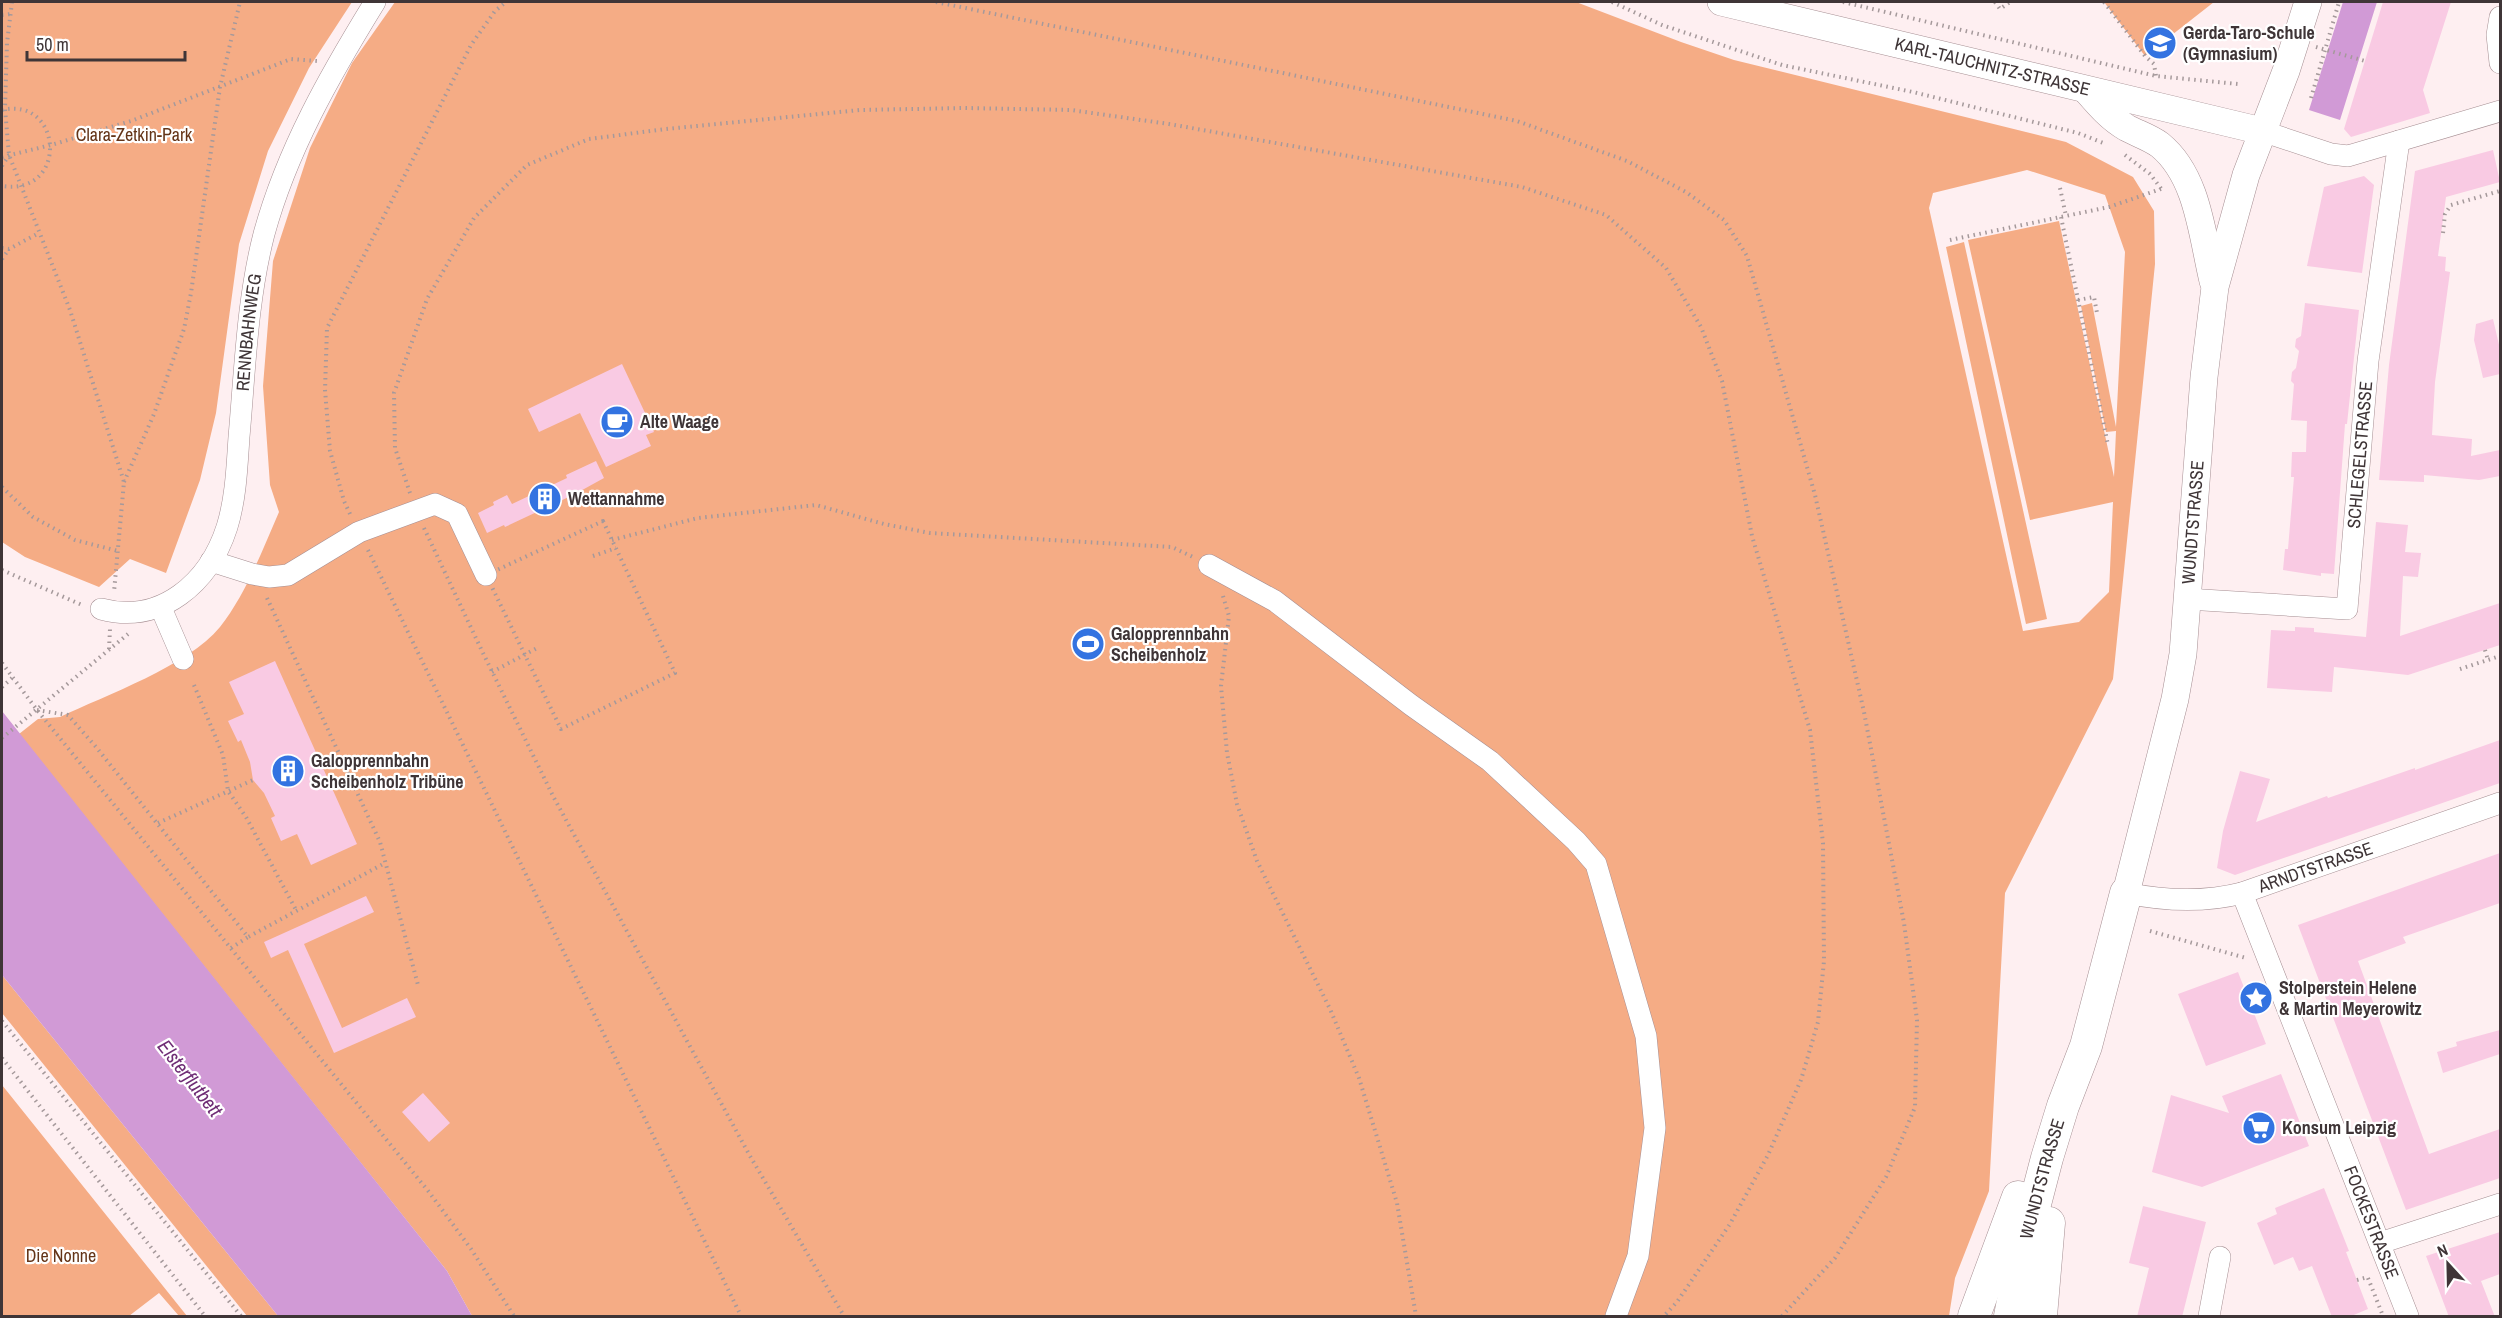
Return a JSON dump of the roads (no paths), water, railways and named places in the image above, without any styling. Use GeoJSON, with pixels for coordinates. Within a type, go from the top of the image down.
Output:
{"type":"FeatureCollection","features":[{"type":"Feature","properties":{"kind":"highway","name":"WUNDTSTRASSE"},"geometry":{"type":"LineString","coordinates":[[2010,1317],[2023,1250],[2047,1158],[2062,1106],[2086,1046],[2126,893]]}},
{"type":"Feature","properties":{"kind":"highway","name":"WUNDTSTRASSE"},"geometry":{"type":"LineString","coordinates":[[2018,1317],[2049,1223],[2078,1108],[2086,1046]]}},
{"type":"Feature","properties":{"kind":"highway"},"geometry":{"type":"LineString","coordinates":[[1974,1317],[2038,1139],[2086,1046]]}},
{"type":"Feature","properties":{"kind":"highway"},"geometry":{"type":"LineString","coordinates":[[2041,1317],[2049,1223]]}},
{"type":"Feature","properties":{"kind":"main road","name":"KARL-TAUCHNITZ-STRASSE"},"geometry":{"type":"LineString","coordinates":[[1721,2],[2262,131]]}},
{"type":"Feature","properties":{"kind":"main road","name":"WUNDTSTRASSE"},"geometry":{"type":"LineString","coordinates":[[2126,893],[2175,699],[2183,654],[2204,377],[2215,287],[2240,192],[2286,72],[2308,2]]}},
{"type":"Feature","properties":{"kind":"main road"},"geometry":{"type":"LineString","coordinates":[[2086,90],[2106,113],[2128,128],[2151,138],[2179,166],[2191,191],[2215,287]]}},
{"type":"Feature","properties":{"kind":"street","name":"RENNBAHNWEG"},"geometry":{"type":"LineString","coordinates":[[160,608],[188,588],[211,561],[227,526],[234,490],[254,283],[264,235],[282,177],[305,126],[337,65],[375,2]]}},
{"type":"Feature","properties":{"kind":"street"},"geometry":{"type":"LineString","coordinates":[[2500,17],[2497,35],[2500,63]]}},
{"type":"Feature","properties":{"kind":"street"},"geometry":{"type":"LineString","coordinates":[[2262,131],[2331,153],[2348,156],[2500,111]]}},
{"type":"Feature","properties":{"kind":"street","name":"SCHLEGELSTRASSE"},"geometry":{"type":"LineString","coordinates":[[2187,599],[2348,609],[2368,361],[2399,141]]}},
{"type":"Feature","properties":{"kind":"street"},"geometry":{"type":"LineString","coordinates":[[211,561],[252,574],[269,577],[288,575],[359,532],[435,504],[457,514],[486,575]]}},
{"type":"Feature","properties":{"kind":"street"},"geometry":{"type":"LineString","coordinates":[[1209,565],[1275,601],[1411,705],[1490,761],[1576,841],[1596,864],[1646,1036],[1655,1128],[1638,1256],[1616,1317]]}},
{"type":"Feature","properties":{"kind":"street"},"geometry":{"type":"LineString","coordinates":[[106,611],[147,612],[160,608],[183,659]]}},
{"type":"Feature","properties":{"kind":"street","name":"ARNDTSTRASSE"},"geometry":{"type":"LineString","coordinates":[[2126,893],[2169,900],[2216,899],[2242,893],[2500,803]]}},
{"type":"Feature","properties":{"kind":"street","name":"FOCKESTRASSE"},"geometry":{"type":"LineString","coordinates":[[2242,893],[2408,1317]]}},
{"type":"Feature","properties":{"kind":"street"},"geometry":{"type":"LineString","coordinates":[[2380,1244],[2500,1204]]}},
{"type":"Feature","properties":{"kind":"street"},"geometry":{"type":"LineString","coordinates":[[2209,1317],[2220,1257]]}},
{"type":"Feature","properties":{"kind":"water"},"geometry":{"type":"Polygon","coordinates":[[[2343,2],[2377,2],[2340,120],[2309,110],[2343,2]]]}},
{"type":"Feature","properties":{"kind":"water","name":"Elsterflutbett"},"geometry":{"type":"Polygon","coordinates":[[[2,711],[447,1271],[472,1316],[278,1316],[2,975],[2,711]]]}},
{"type":"Feature","properties":{"kind":"place","name":"Gerda-Taro-Schule (Gymnasium)"},"geometry":{"type":"Point","coordinates":[2160,43]}},
{"type":"Feature","properties":{"kind":"place","name":"Alte Waage"},"geometry":{"type":"Point","coordinates":[617,422]}},
{"type":"Feature","properties":{"kind":"place","name":"Wettannahme"},"geometry":{"type":"Point","coordinates":[545,499]}},
{"type":"Feature","properties":{"kind":"place","name":"Galopprennbahn Scheibenholz"},"geometry":{"type":"Point","coordinates":[1088,644]}},
{"type":"Feature","properties":{"kind":"place","name":"Galopprennbahn Scheibenholz Tribüne"},"geometry":{"type":"Point","coordinates":[288,771]}},
{"type":"Feature","properties":{"kind":"place","name":"Stolperstein Helene & Martin Meyerowitz"},"geometry":{"type":"Point","coordinates":[2256,998]}},
{"type":"Feature","properties":{"kind":"place","name":"Konsum Leipzig"},"geometry":{"type":"Point","coordinates":[2259,1128]}},
{"type":"Feature","properties":{"kind":"park label","name":"Clara-Zetkin-Park"},"geometry":{"type":"Point","coordinates":[134,135]}},
{"type":"Feature","properties":{"kind":"park label","name":"Die Nonne"},"geometry":{"type":"Point","coordinates":[61,1256]}}]}
